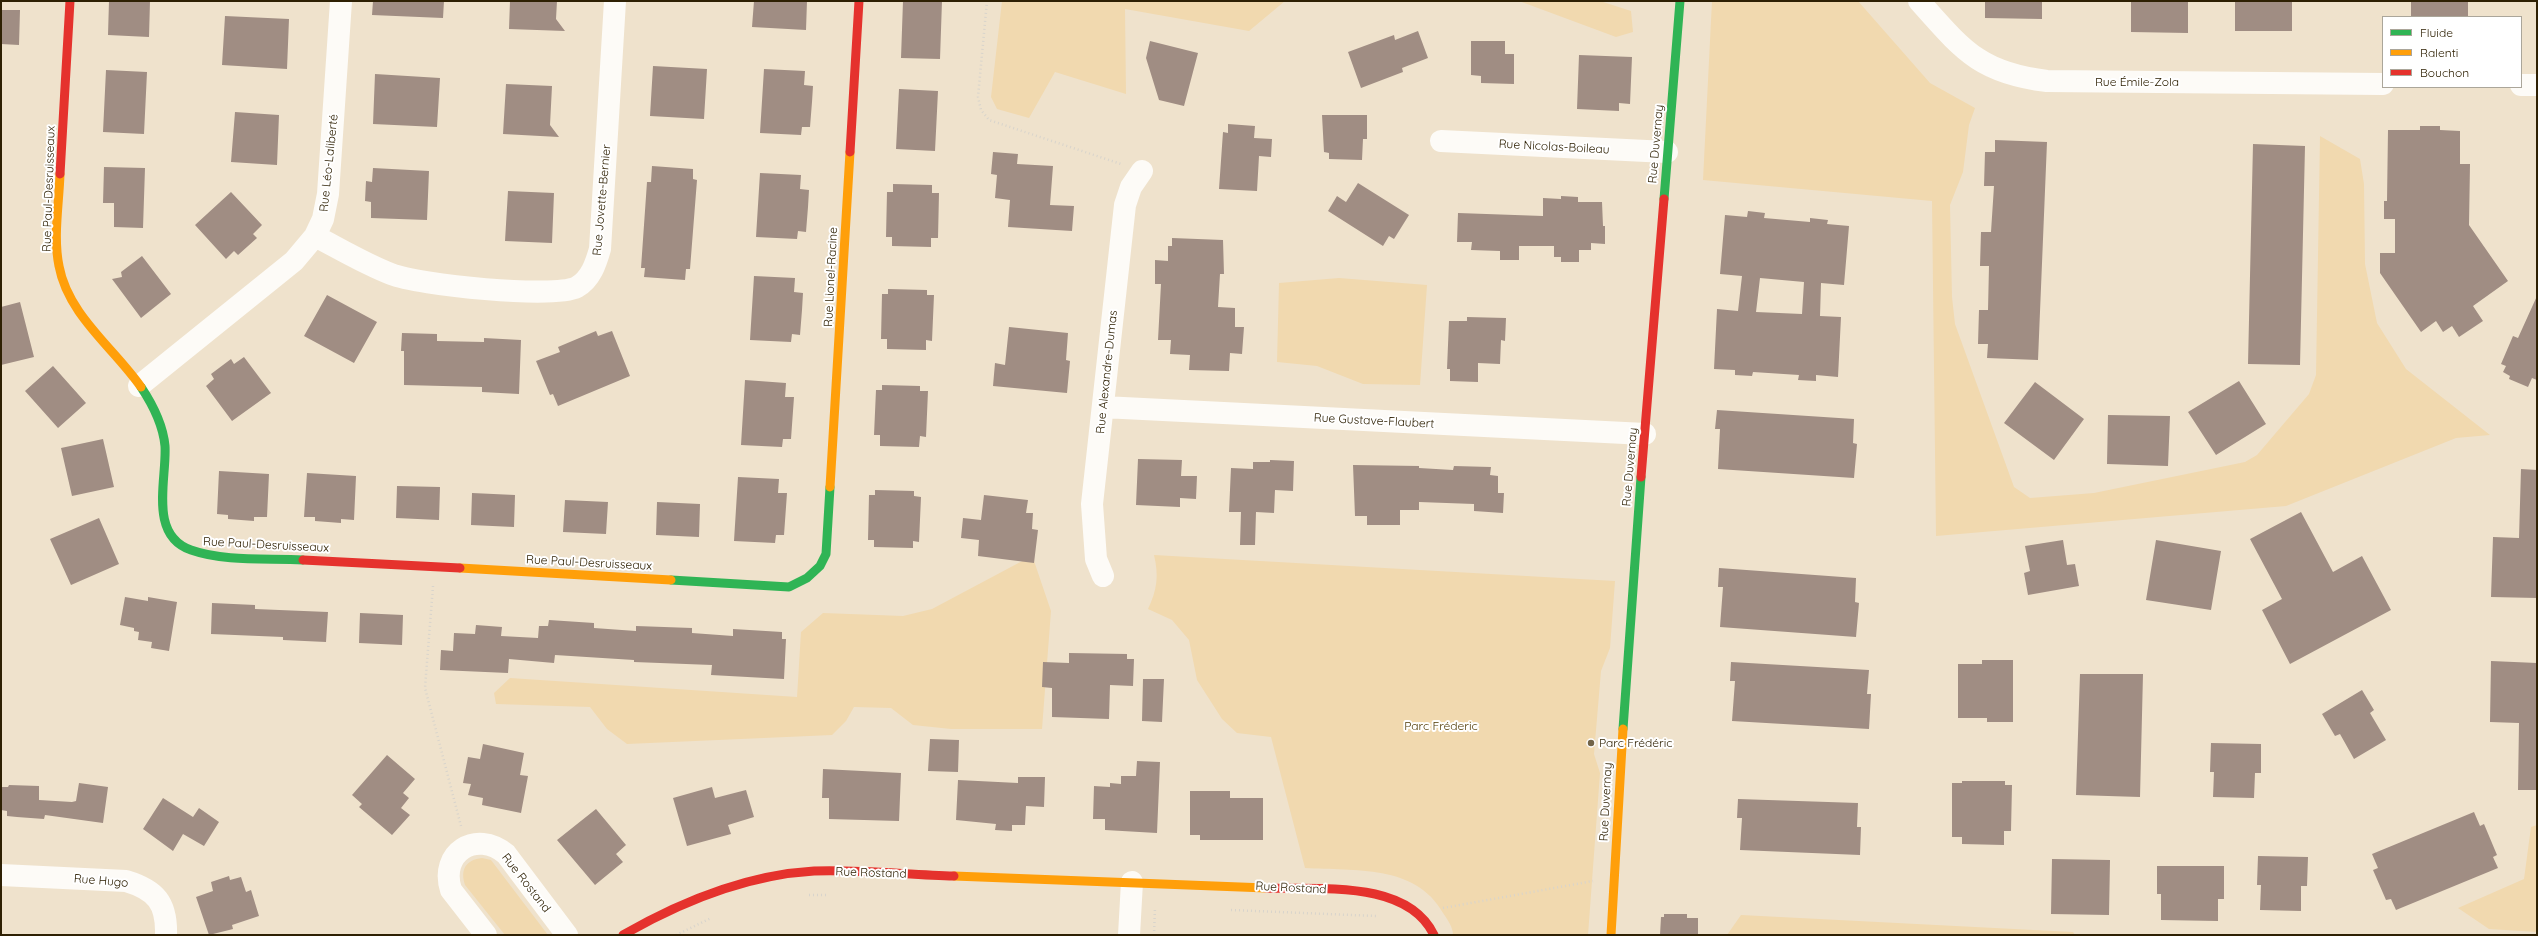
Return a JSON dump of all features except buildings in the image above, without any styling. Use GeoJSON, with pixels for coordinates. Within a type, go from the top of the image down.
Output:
{"type":"FeatureCollection","features":[{"type":"Feature","properties":{"kind":"street","name":"Rue Paul-Desruisseaux"},"geometry":{"type":"LineString","coordinates":[[70,1],[57,238],[60,271],[79,308],[139,386],[161,426],[164,460],[163,515],[174,540],[186,550],[216,556],[434,566],[789,587]]}},
{"type":"Feature","properties":{"kind":"street","name":"Rue Léo-Laliberté"},"geometry":{"type":"LineString","coordinates":[[139,386],[294,261],[315,236],[323,219],[332,161],[341,1]]}},
{"type":"Feature","properties":{"kind":"street","name":"Rue Jovette-Bernier"},"geometry":{"type":"LineString","coordinates":[[315,236],[392,275],[415,280],[438,284],[546,292],[565,291],[577,287],[587,278],[596,264],[600,249],[615,1]]}},
{"type":"Feature","properties":{"kind":"street","name":"Rue Lionel-Racine"},"geometry":{"type":"LineString","coordinates":[[789,587],[808,580],[820,568],[826,554],[859,1]]}},
{"type":"Feature","properties":{"kind":"street","name":"Rue Duvernay"},"geometry":{"type":"LineString","coordinates":[[1611,935],[1627,651],[1680,1]]}},
{"type":"Feature","properties":{"kind":"street","name":"Rue Émile-Zola"},"geometry":{"type":"LineString","coordinates":[[1919,1],[1958,44],[1976,58],[1996,70],[2017,77],[2047,81],[2382,84]]}},
{"type":"Feature","properties":{"kind":"street"},"geometry":{"type":"LineString","coordinates":[[2522,85],[2537,85]]}},
{"type":"Feature","properties":{"kind":"street","name":"Rue Nicolas-Boileau"},"geometry":{"type":"LineString","coordinates":[[1441,141],[1667,152]]}},
{"type":"Feature","properties":{"kind":"street","name":"Rue Alexandre-Dumas"},"geometry":{"type":"LineString","coordinates":[[1103,576],[1096,559],[1092,504],[1125,205],[1131,187],[1142,171]]}},
{"type":"Feature","properties":{"kind":"street","name":"Rue Gustave-Flaubert"},"geometry":{"type":"LineString","coordinates":[[1103,407],[1645,434]]}},
{"type":"Feature","properties":{"kind":"street","name":"Rue Rostand"},"geometry":{"type":"LineString","coordinates":[[469,845],[489,844],[506,854],[567,935]]}},
{"type":"Feature","properties":{"kind":"street"},"geometry":{"type":"LineString","coordinates":[[469,845],[454,856],[448,873],[448,882],[451,890],[486,935]]}},
{"type":"Feature","properties":{"kind":"street","name":"Rue Rostand"},"geometry":{"type":"LineString","coordinates":[[623,935],[696,897],[779,874],[815,871],[1375,892],[1389,897],[1419,914],[1429,922],[1434,935]]}},
{"type":"Feature","properties":{"kind":"street","name":"Rue Hugo"},"geometry":{"type":"LineString","coordinates":[[1,875],[126,881],[143,886],[157,898],[165,911],[166,935]]}},
{"type":"Feature","properties":{"kind":"street"},"geometry":{"type":"LineString","coordinates":[[1129,935],[1132,882]]}},
{"type":"Feature","properties":{"kind":"path"},"geometry":{"type":"LineString","coordinates":[[987,1],[978,97],[981,110],[989,120],[1142,171]]}},
{"type":"Feature","properties":{"kind":"path"},"geometry":{"type":"LineString","coordinates":[[434,566],[425,688],[461,825],[469,845]]}},
{"type":"Feature","properties":{"kind":"path"},"geometry":{"type":"LineString","coordinates":[[1419,914],[1458,904],[1614,878]]}},
{"type":"Feature","properties":{"kind":"path"},"geometry":{"type":"LineString","coordinates":[[802,896],[830,895]]}},
{"type":"Feature","properties":{"kind":"path"},"geometry":{"type":"LineString","coordinates":[[1130,906],[1163,907]]}},
{"type":"Feature","properties":{"kind":"path"},"geometry":{"type":"LineString","coordinates":[[1154,935],[1156,907]]}},
{"type":"Feature","properties":{"kind":"path"},"geometry":{"type":"LineString","coordinates":[[1227,910],[1384,918]]}},
{"type":"Feature","properties":{"kind":"path"},"geometry":{"type":"LineString","coordinates":[[676,935],[718,915]]}},
{"type":"Feature","properties":{"kind":"green space"},"geometry":{"type":"Polygon","coordinates":[[[1002,1],[1285,1],[1249,31],[1125,9],[1126,94],[1055,72],[1029,118],[997,109],[991,97],[1002,1]]]}},
{"type":"Feature","properties":{"kind":"green space"},"geometry":{"type":"Polygon","coordinates":[[[1519,1],[1600,1],[1631,11],[1633,32],[1616,37],[1519,1]]]}},
{"type":"Feature","properties":{"kind":"green space"},"geometry":{"type":"Polygon","coordinates":[[[1712,1],[1858,1],[1930,83],[1975,108],[1969,125],[1963,172],[1950,205],[1952,297],[1955,324],[2014,487],[2030,498],[2094,493],[2245,462],[2257,455],[2309,394],[2316,375],[2320,136],[2360,159],[2364,184],[2365,264],[2377,323],[2406,369],[2490,435],[2456,438],[2286,506],[1936,536],[1932,201],[1703,180],[1712,1]]]}},
{"type":"Feature","properties":{"kind":"green space"},"geometry":{"type":"Polygon","coordinates":[[[1339,278],[1427,285],[1420,385],[1363,384],[1317,366],[1277,362],[1279,283],[1339,278]]]}},
{"type":"Feature","properties":{"kind":"green space","name":"Parc Fréderic"},"geometry":{"type":"Polygon","coordinates":[[[1154,555],[1615,581],[1610,648],[1601,671],[1594,754],[1600,773],[1588,935],[1453,935],[1448,920],[1431,897],[1417,886],[1400,878],[1382,873],[1363,871],[1305,868],[1271,737],[1237,733],[1222,719],[1197,680],[1189,640],[1172,620],[1148,609],[1155,589],[1157,576],[1154,555]]]}},
{"type":"Feature","properties":{"kind":"green space"},"geometry":{"type":"Polygon","coordinates":[[[1026,559],[1034,561],[1051,611],[1042,729],[951,729],[913,725],[891,708],[854,707],[846,721],[832,735],[627,744],[607,729],[590,707],[496,704],[494,693],[510,678],[797,697],[801,632],[823,613],[903,616],[932,609],[1026,559]]]}},
{"type":"Feature","properties":{"kind":"green space"},"geometry":{"type":"Polygon","coordinates":[[[2537,825],[2537,932],[2489,929],[2458,908],[2524,879],[2531,827],[2537,825]]]}},
{"type":"Feature","properties":{"kind":"green space"},"geometry":{"type":"Polygon","coordinates":[[[482,858],[491,860],[548,935],[505,935],[465,885],[463,874],[466,866],[468,863],[476,859],[482,858]]]}},
{"type":"Feature","properties":{"kind":"green space"},"geometry":{"type":"Polygon","coordinates":[[[1741,915],[2073,932],[2075,935],[1727,935],[1741,915]]]}},
{"type":"Feature","properties":{"kind":"traffic: fast"},"geometry":{"type":"LineString","coordinates":[[1664,199],[1680,1]]}},
{"type":"Feature","properties":{"kind":"traffic: fast"},"geometry":{"type":"LineString","coordinates":[[141,387],[150,401],[160,422],[164,438],[164,519],[169,532],[178,543],[191,550],[204,554],[232,558],[303,560]]}},
{"type":"Feature","properties":{"kind":"traffic: fast"},"geometry":{"type":"LineString","coordinates":[[1623,729],[1641,477]]}},
{"type":"Feature","properties":{"kind":"traffic: fast"},"geometry":{"type":"LineString","coordinates":[[671,580],[789,587],[807,578],[820,566],[826,554],[830,487]]}},
{"type":"Feature","properties":{"kind":"traffic: slow"},"geometry":{"type":"LineString","coordinates":[[830,487],[850,152]]}},
{"type":"Feature","properties":{"kind":"traffic: slow"},"geometry":{"type":"LineString","coordinates":[[60,174],[56,244],[59,266],[64,284],[82,316],[141,387]]}},
{"type":"Feature","properties":{"kind":"traffic: slow"},"geometry":{"type":"LineString","coordinates":[[460,568],[671,580]]}},
{"type":"Feature","properties":{"kind":"traffic: slow"},"geometry":{"type":"LineString","coordinates":[[1611,935],[1623,729]]}},
{"type":"Feature","properties":{"kind":"traffic: slow"},"geometry":{"type":"LineString","coordinates":[[954,876],[1266,888]]}},
{"type":"Feature","properties":{"kind":"traffic: jam"},"geometry":{"type":"LineString","coordinates":[[60,174],[70,1]]}},
{"type":"Feature","properties":{"kind":"traffic: jam"},"geometry":{"type":"LineString","coordinates":[[850,152],[859,1]]}},
{"type":"Feature","properties":{"kind":"traffic: jam"},"geometry":{"type":"LineString","coordinates":[[1641,477],[1664,199]]}},
{"type":"Feature","properties":{"kind":"traffic: jam"},"geometry":{"type":"LineString","coordinates":[[303,560],[460,568]]}},
{"type":"Feature","properties":{"kind":"traffic: jam"},"geometry":{"type":"LineString","coordinates":[[623,935],[668,911],[691,901],[739,884],[764,878],[814,871],[866,871],[954,876]]}},
{"type":"Feature","properties":{"kind":"traffic: jam"},"geometry":{"type":"LineString","coordinates":[[1266,888],[1335,889],[1360,891],[1383,896],[1404,904],[1421,917],[1434,935]]}},
{"type":"Feature","properties":{"kind":"place","name":"Parc Frédéric"},"geometry":{"type":"Point","coordinates":[1591,743]}}]}
